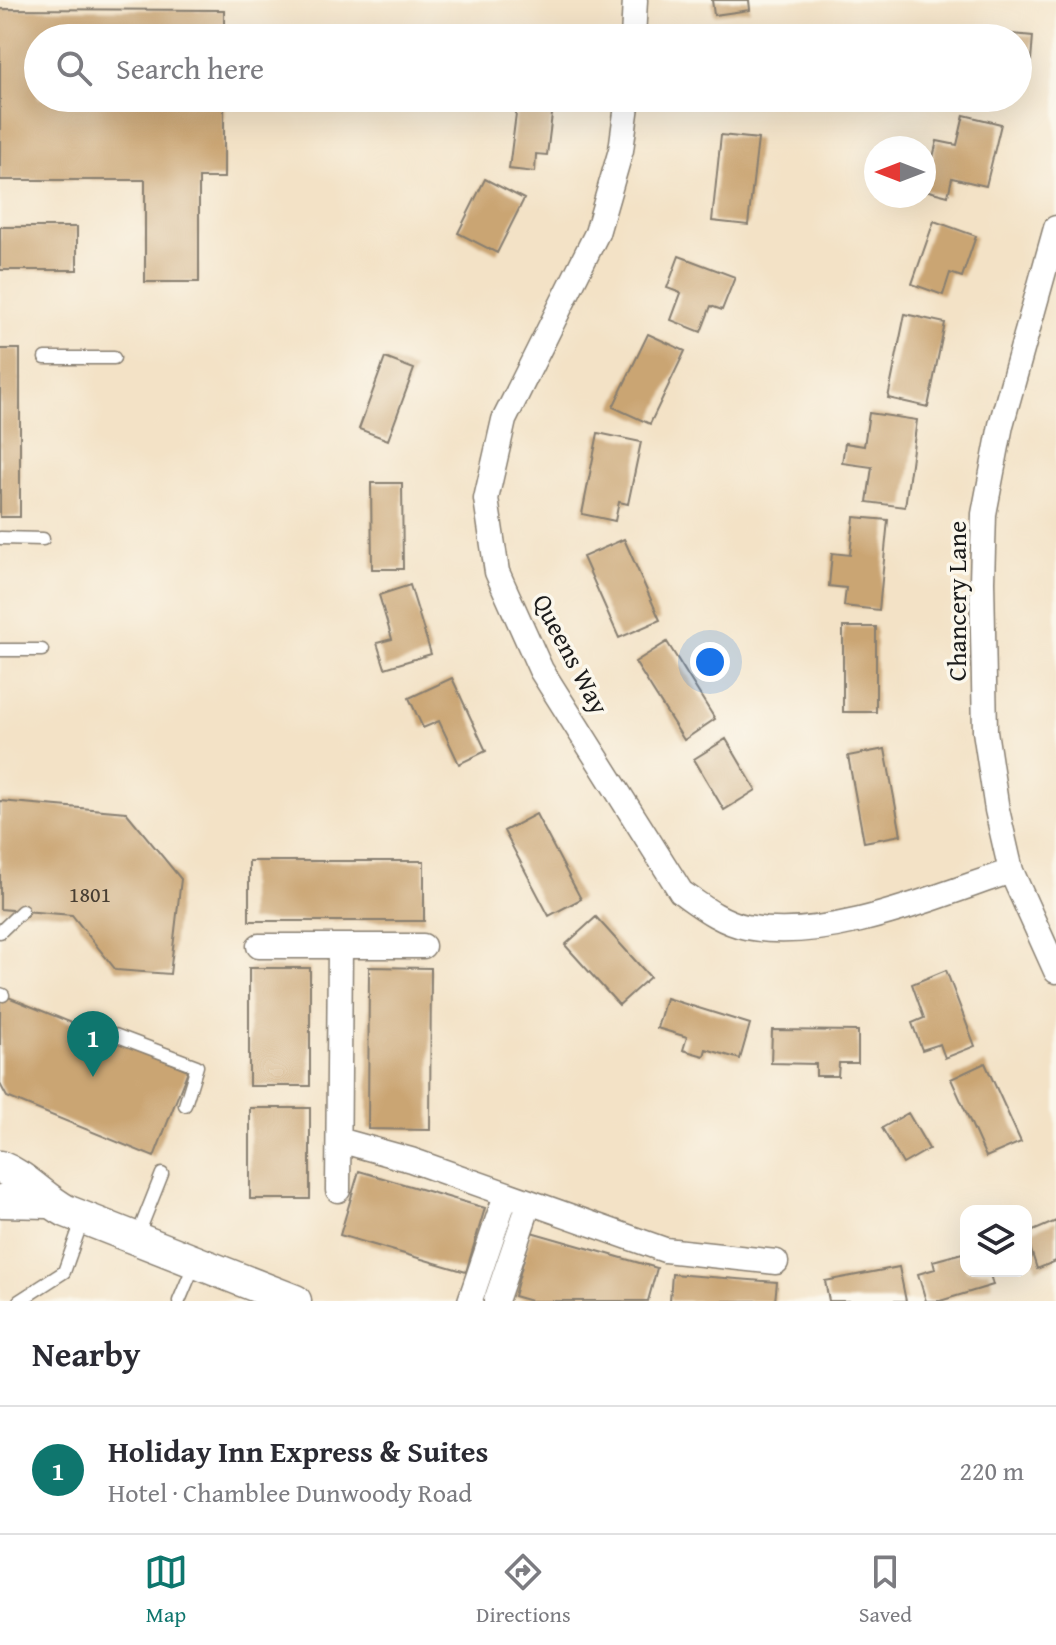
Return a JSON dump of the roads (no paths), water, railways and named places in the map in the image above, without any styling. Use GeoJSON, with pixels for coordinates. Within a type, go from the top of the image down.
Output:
{"type":"FeatureCollection","features":[{"type":"Feature","properties":{"kind":"street"},"geometry":{"type":"LineString","coordinates":[[634,24],[635,0]]}},
{"type":"Feature","properties":{"kind":"street","name":"Queens Way"},"geometry":{"type":"LineString","coordinates":[[626,112],[621,150],[597,233],[504,420],[486,499],[497,572],[541,670],[681,892],[713,914],[744,927],[780,931],[836,924],[914,904],[1011,871]]}},
{"type":"Feature","properties":{"kind":"street","name":"Chancery Lane"},"geometry":{"type":"LineString","coordinates":[[1056,228],[1001,425],[984,514],[985,731],[997,810],[1011,871],[1056,971]]}},
{"type":"Feature","properties":{"kind":"street"},"geometry":{"type":"LineString","coordinates":[[259,946],[423,946]]}},
{"type":"Feature","properties":{"kind":"street"},"geometry":{"type":"LineString","coordinates":[[338,1190],[340,947]]}},
{"type":"Feature","properties":{"kind":"street"},"geometry":{"type":"LineString","coordinates":[[339,1140],[411,1160],[665,1250],[776,1262]]}},
{"type":"Feature","properties":{"kind":"street"},"geometry":{"type":"LineString","coordinates":[[0,1167],[19,1175],[48,1202],[136,1240],[295,1301]]}},
{"type":"Feature","properties":{"kind":"street"},"geometry":{"type":"LineString","coordinates":[[470,1301],[506,1195]]}},
{"type":"Feature","properties":{"kind":"street"},"geometry":{"type":"LineString","coordinates":[[0,1201],[48,1202]]}},
{"type":"Feature","properties":{"kind":"street"},"geometry":{"type":"LineString","coordinates":[[499,1292],[529,1204]]}},
{"type":"Feature","properties":{"kind":"lane"},"geometry":{"type":"LineString","coordinates":[[45,358],[114,358]]}},
{"type":"Feature","properties":{"kind":"lane"},"geometry":{"type":"LineString","coordinates":[[0,538],[43,539]]}},
{"type":"Feature","properties":{"kind":"lane"},"geometry":{"type":"LineString","coordinates":[[0,650],[42,650]]}},
{"type":"Feature","properties":{"kind":"lane"},"geometry":{"type":"LineString","coordinates":[[0,932],[22,911]]}},
{"type":"Feature","properties":{"kind":"lane"},"geometry":{"type":"LineString","coordinates":[[115,1035],[197,1066],[185,1105]]}},
{"type":"Feature","properties":{"kind":"lane"},"geometry":{"type":"LineString","coordinates":[[136,1240],[162,1174]]}},
{"type":"Feature","properties":{"kind":"lane"},"geometry":{"type":"LineString","coordinates":[[19,1301],[64,1272],[84,1218]]}},
{"type":"Feature","properties":{"kind":"lane"},"geometry":{"type":"LineString","coordinates":[[179,1301],[195,1263]]}},
{"type":"Feature","properties":{"kind":"lane"},"geometry":{"type":"LineString","coordinates":[[478,1275],[499,1292]]}},
{"type":"Feature","properties":{"kind":"place","name":"Holiday Inn Express & Suites"},"geometry":{"type":"Point","coordinates":[93,1077]}}]}
